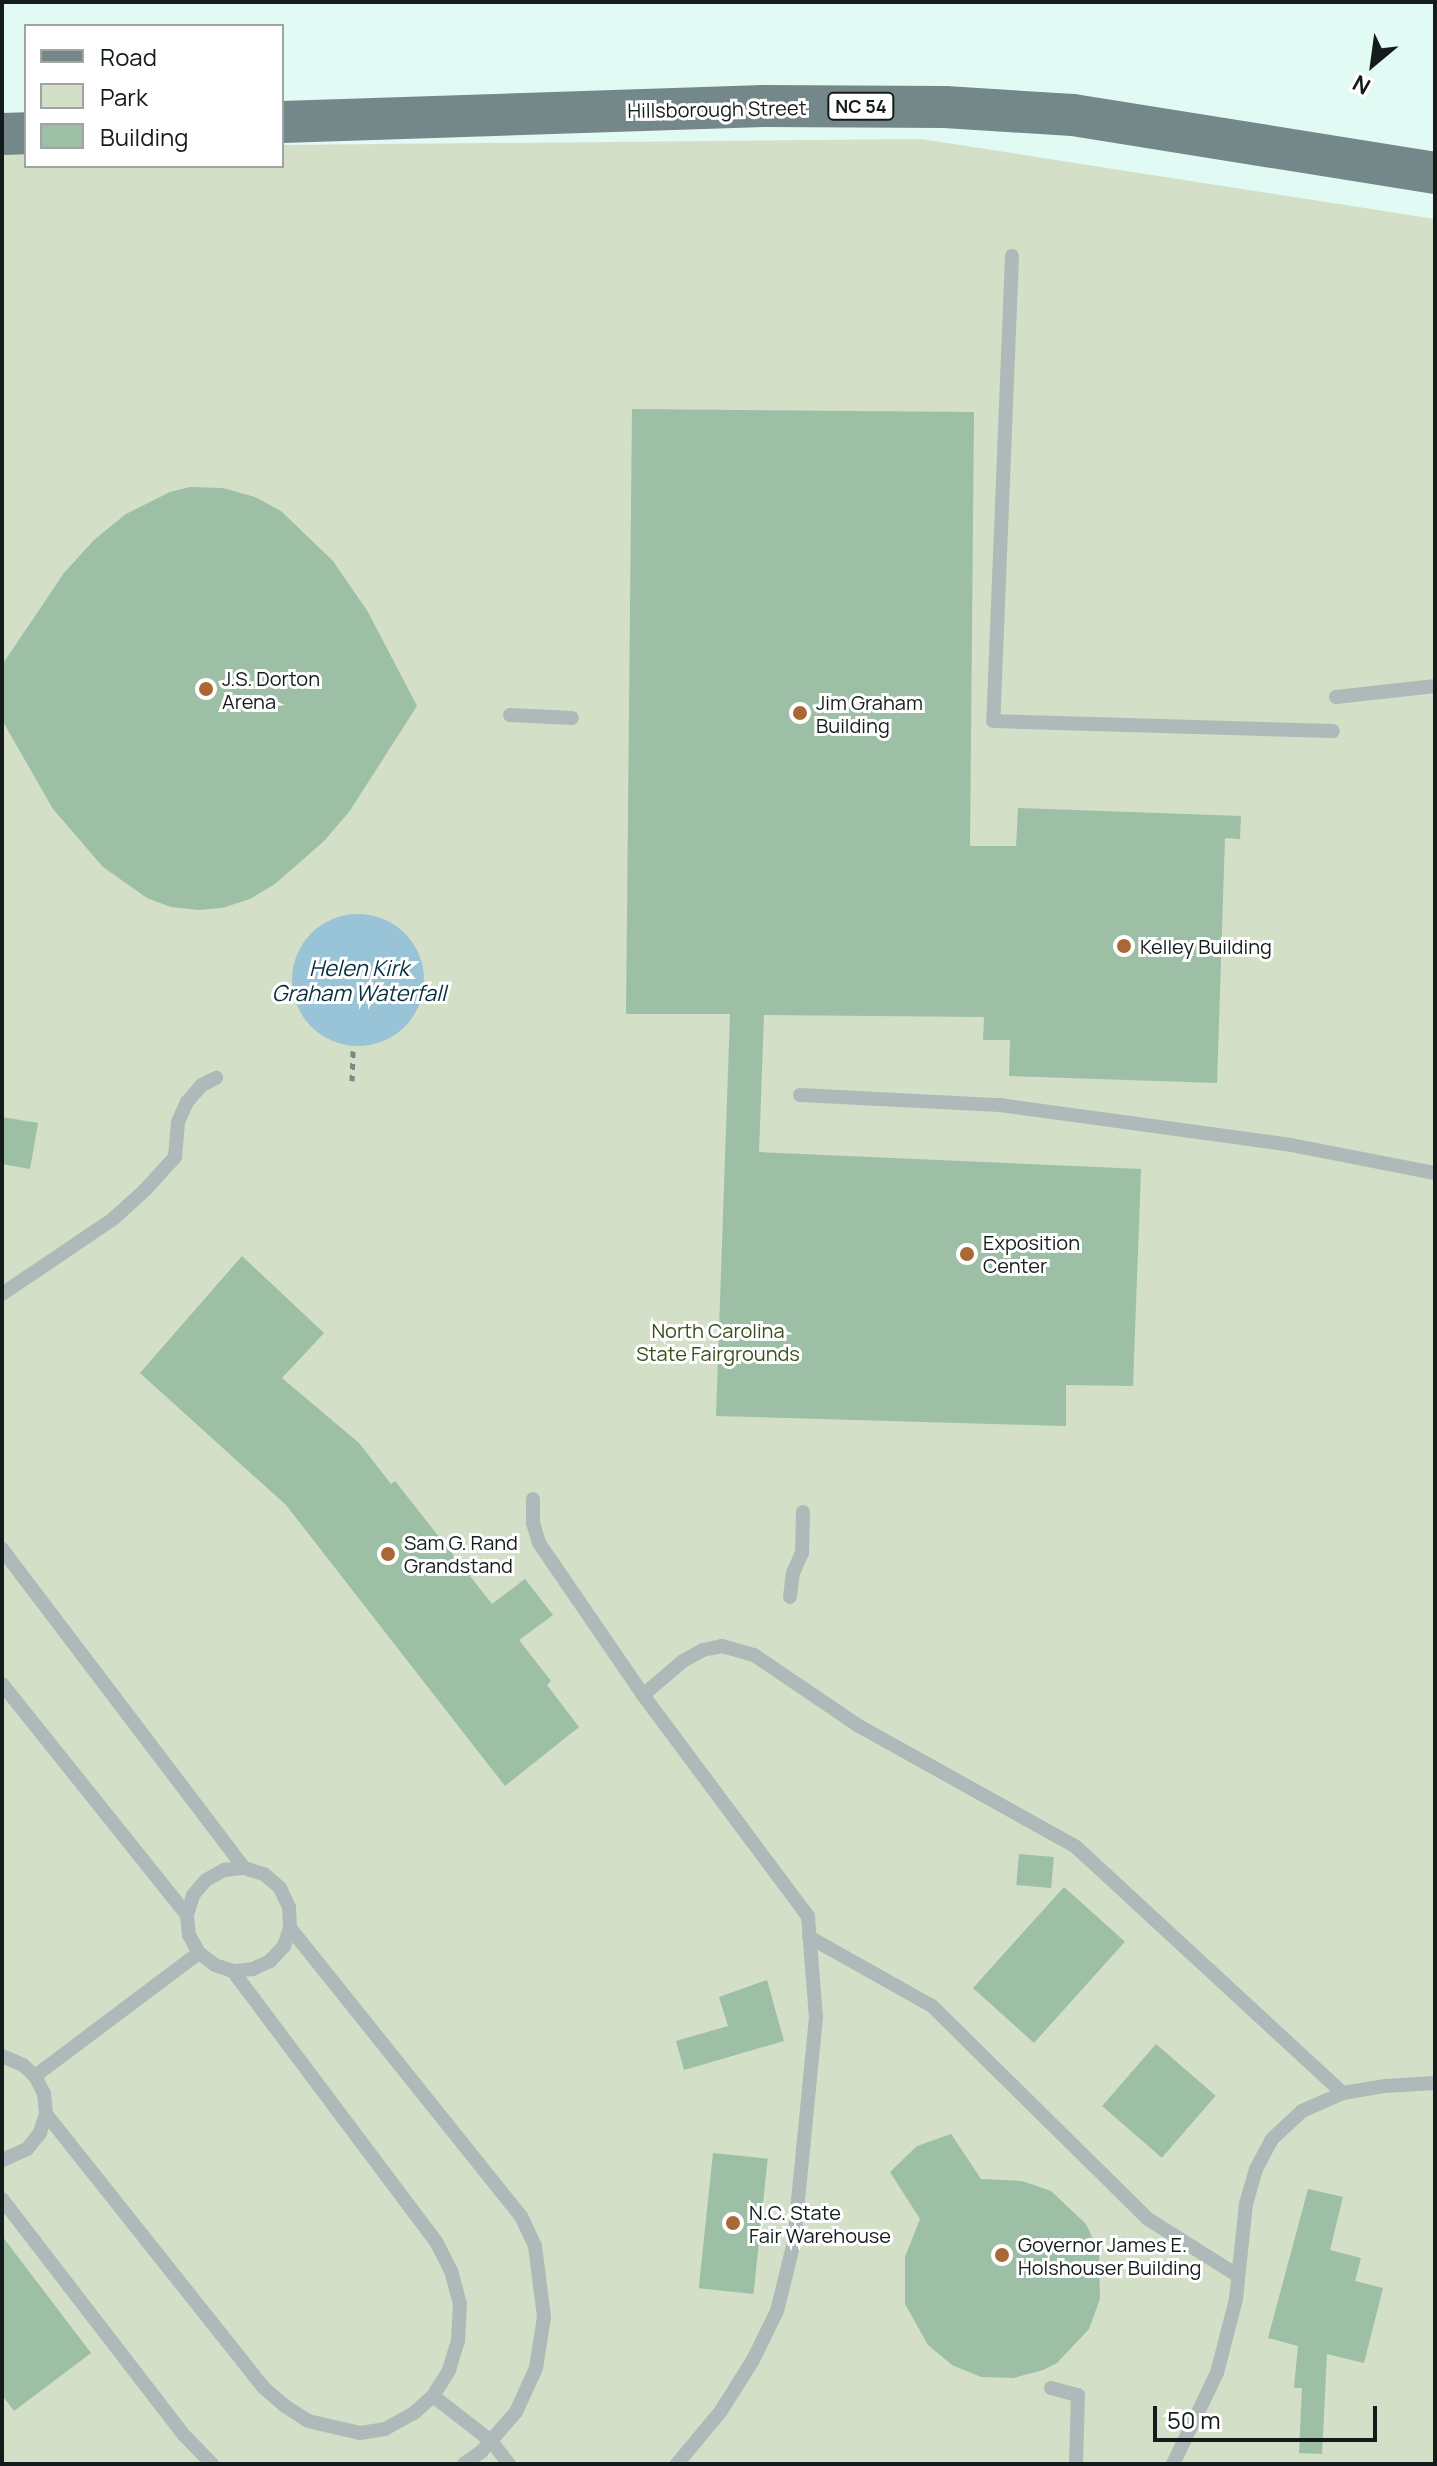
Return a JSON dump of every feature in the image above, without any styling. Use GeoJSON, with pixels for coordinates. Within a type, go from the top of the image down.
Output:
{"type":"FeatureCollection","features":[{"type":"Feature","properties":{"kind":"main road","name":"Hillsborough Street"},"geometry":{"type":"LineString","coordinates":[[284,122],[764,106],[945,107],[1073,115],[1435,173]]}},
{"type":"Feature","properties":{"kind":"main road"},"geometry":{"type":"LineString","coordinates":[[2,134],[24,133]]}},
{"type":"Feature","properties":{"kind":"lane"},"geometry":{"type":"LineString","coordinates":[[1012,256],[993,721],[1333,731]]}},
{"type":"Feature","properties":{"kind":"lane"},"geometry":{"type":"LineString","coordinates":[[1336,697],[1435,686]]}},
{"type":"Feature","properties":{"kind":"lane"},"geometry":{"type":"LineString","coordinates":[[510,715],[572,718]]}},
{"type":"Feature","properties":{"kind":"lane"},"geometry":{"type":"LineString","coordinates":[[2,1294],[113,1219],[175,1157],[181,1112],[202,1085],[216,1078]]}},
{"type":"Feature","properties":{"kind":"lane"},"geometry":{"type":"LineString","coordinates":[[800,1095],[1000,1105],[1291,1145],[1435,1173]]}},
{"type":"Feature","properties":{"kind":"lane"},"geometry":{"type":"LineString","coordinates":[[533,1499],[533,1523],[539,1543],[643,1695],[808,1916],[816,2017],[794,2242],[777,2311],[753,2360],[721,2411],[677,2464]]}},
{"type":"Feature","properties":{"kind":"lane"},"geometry":{"type":"LineString","coordinates":[[790,1597],[793,1573],[802,1553],[803,1512]]}},
{"type":"Feature","properties":{"kind":"lane"},"geometry":{"type":"LineString","coordinates":[[2,1549],[244,1868]]}},
{"type":"Feature","properties":{"kind":"lane"},"geometry":{"type":"LineString","coordinates":[[643,1695],[683,1661],[703,1650],[722,1646],[754,1655],[859,1726],[1076,1847],[1343,2093]]}},
{"type":"Feature","properties":{"kind":"lane"},"geometry":{"type":"LineString","coordinates":[[2,1684],[187,1915]]}},
{"type":"Feature","properties":{"kind":"lane"},"geometry":{"type":"LineString","coordinates":[[244,1868],[264,1874],[280,1888],[289,1907],[290,1928],[284,1946],[270,1961],[253,1969],[233,1971],[215,1965],[199,1953],[189,1935],[187,1915],[193,1895],[206,1880],[224,1870],[244,1868]]}},
{"type":"Feature","properties":{"kind":"lane"},"geometry":{"type":"LineString","coordinates":[[290,1928],[521,2216],[535,2246],[544,2317],[536,2368],[516,2412],[491,2441],[464,2464]]}},
{"type":"Feature","properties":{"kind":"lane"},"geometry":{"type":"LineString","coordinates":[[809,1937],[932,2006],[1148,2219],[1237,2275]]}},
{"type":"Feature","properties":{"kind":"lane"},"geometry":{"type":"LineString","coordinates":[[35,2076],[199,1953]]}},
{"type":"Feature","properties":{"kind":"lane"},"geometry":{"type":"LineString","coordinates":[[46,2114],[263,2387],[285,2406],[308,2421],[360,2433],[385,2429],[414,2413],[433,2396],[449,2370],[458,2341],[460,2304],[451,2271],[437,2243],[233,1971]]}},
{"type":"Feature","properties":{"kind":"lane"},"geometry":{"type":"LineString","coordinates":[[2,2160],[27,2149],[40,2133],[46,2114],[44,2094],[35,2076],[4,2054]]}},
{"type":"Feature","properties":{"kind":"lane"},"geometry":{"type":"LineString","coordinates":[[1173,2464],[1217,2373],[1236,2299],[1246,2204],[1256,2169],[1272,2139],[1302,2111],[1343,2093],[1385,2086],[1435,2083]]}},
{"type":"Feature","properties":{"kind":"lane"},"geometry":{"type":"LineString","coordinates":[[2,2199],[184,2435],[212,2464]]}},
{"type":"Feature","properties":{"kind":"lane"},"geometry":{"type":"LineString","coordinates":[[1051,2388],[1078,2395],[1076,2464]]}},
{"type":"Feature","properties":{"kind":"lane"},"geometry":{"type":"LineString","coordinates":[[433,2396],[491,2441],[509,2464]]}},
{"type":"Feature","properties":{"kind":"path"},"geometry":{"type":"LineString","coordinates":[[352,1081],[353,1047]]}},
{"type":"Feature","properties":{"kind":"green space","name":"North Carolina State Fairgrounds"},"geometry":{"type":"Polygon","coordinates":[[[921,139],[1435,219],[1435,2464],[2,2464],[2,148],[24,148],[24,168],[284,168],[284,145],[921,139]]]}},
{"type":"Feature","properties":{"kind":"water","name":"Helen Kirk Graham Waterfall"},"geometry":{"type":"Polygon","coordinates":[[[358,914],[383,919],[405,933],[419,955],[424,980],[419,1005],[405,1027],[383,1041],[358,1046],[333,1041],[311,1027],[297,1005],[292,980],[297,955],[311,933],[333,919],[358,914]]]}},
{"type":"Feature","properties":{"kind":"building"},"geometry":{"type":"Polygon","coordinates":[[[632,409],[974,412],[970,846],[1016,846],[1018,808],[1241,816],[1240,839],[1225,838],[1217,1083],[1009,1076],[1010,1040],[983,1040],[984,1017],[764,1015],[759,1152],[1141,1169],[1133,1386],[1066,1385],[1066,1426],[716,1416],[730,1014],[626,1014],[632,409]]]}},
{"type":"Feature","properties":{"kind":"building","name":"J.S. Dorton Arena"},"geometry":{"type":"Polygon","coordinates":[[[190,487],[223,488],[255,497],[281,511],[333,561],[368,612],[417,706],[349,812],[324,841],[275,884],[250,899],[222,908],[198,910],[171,907],[147,898],[103,867],[53,809],[2,720],[2,665],[64,573],[94,540],[126,514],[170,492],[190,487]]]}},
{"type":"Feature","properties":{"kind":"building"},"geometry":{"type":"Polygon","coordinates":[[[2,1117],[38,1123],[30,1169],[2,1164],[2,1117]]]}},
{"type":"Feature","properties":{"kind":"building","name":"Sam G. Rand Grandstand"},"geometry":{"type":"Polygon","coordinates":[[[242,1256],[324,1333],[282,1378],[359,1443],[391,1484],[395,1481],[492,1604],[525,1579],[553,1615],[519,1640],[551,1681],[547,1685],[579,1727],[505,1786],[286,1505],[140,1373],[242,1256]]]}},
{"type":"Feature","properties":{"kind":"building"},"geometry":{"type":"Polygon","coordinates":[[[1019,1854],[1054,1857],[1051,1888],[1016,1885],[1019,1854]]]}},
{"type":"Feature","properties":{"kind":"building"},"geometry":{"type":"Polygon","coordinates":[[[1064,1887],[1125,1942],[1034,2043],[973,1988],[1064,1887]]]}},
{"type":"Feature","properties":{"kind":"building"},"geometry":{"type":"Polygon","coordinates":[[[767,1980],[784,2041],[684,2070],[676,2041],[728,2026],[719,1997],[767,1980]]]}},
{"type":"Feature","properties":{"kind":"building"},"geometry":{"type":"Polygon","coordinates":[[[1156,2044],[1216,2096],[1162,2158],[1102,2106],[1156,2044]]]}},
{"type":"Feature","properties":{"kind":"building","name":"Governor James E. Holshouser Building"},"geometry":{"type":"Polygon","coordinates":[[[951,2134],[981,2179],[1022,2181],[1051,2191],[1086,2224],[1099,2252],[1100,2299],[1089,2329],[1057,2363],[1043,2370],[1013,2378],[981,2377],[952,2365],[928,2345],[905,2304],[905,2257],[920,2219],[890,2172],[917,2146],[951,2134]]]}},
{"type":"Feature","properties":{"kind":"building","name":"N.C. State Fair Warehouse"},"geometry":{"type":"Polygon","coordinates":[[[713,2153],[768,2159],[753,2294],[699,2288],[713,2153]]]}},
{"type":"Feature","properties":{"kind":"building"},"geometry":{"type":"Polygon","coordinates":[[[1308,2189],[1343,2197],[1330,2250],[1361,2258],[1355,2281],[1383,2288],[1364,2363],[1327,2354],[1322,2454],[1299,2453],[1302,2388],[1294,2388],[1298,2346],[1268,2338],[1308,2189]]]}},
{"type":"Feature","properties":{"kind":"building"},"geometry":{"type":"Polygon","coordinates":[[[2,2236],[91,2353],[14,2411],[2,2395],[2,2236]]]}},
{"type":"Feature","properties":{"kind":"place","name":"J.S. Dorton Arena"},"geometry":{"type":"Point","coordinates":[206,689]}},
{"type":"Feature","properties":{"kind":"place","name":"Jim Graham Building"},"geometry":{"type":"Point","coordinates":[800,713]}},
{"type":"Feature","properties":{"kind":"place","name":"Kelley Building"},"geometry":{"type":"Point","coordinates":[1124,946]}},
{"type":"Feature","properties":{"kind":"place","name":"Exposition Center"},"geometry":{"type":"Point","coordinates":[967,1254]}},
{"type":"Feature","properties":{"kind":"place","name":"Sam G. Rand Grandstand"},"geometry":{"type":"Point","coordinates":[388,1554]}},
{"type":"Feature","properties":{"kind":"place","name":"N.C. State Fair Warehouse"},"geometry":{"type":"Point","coordinates":[733,2223]}},
{"type":"Feature","properties":{"kind":"place","name":"Governor James E. Holshouser Building"},"geometry":{"type":"Point","coordinates":[1002,2255]}}]}
